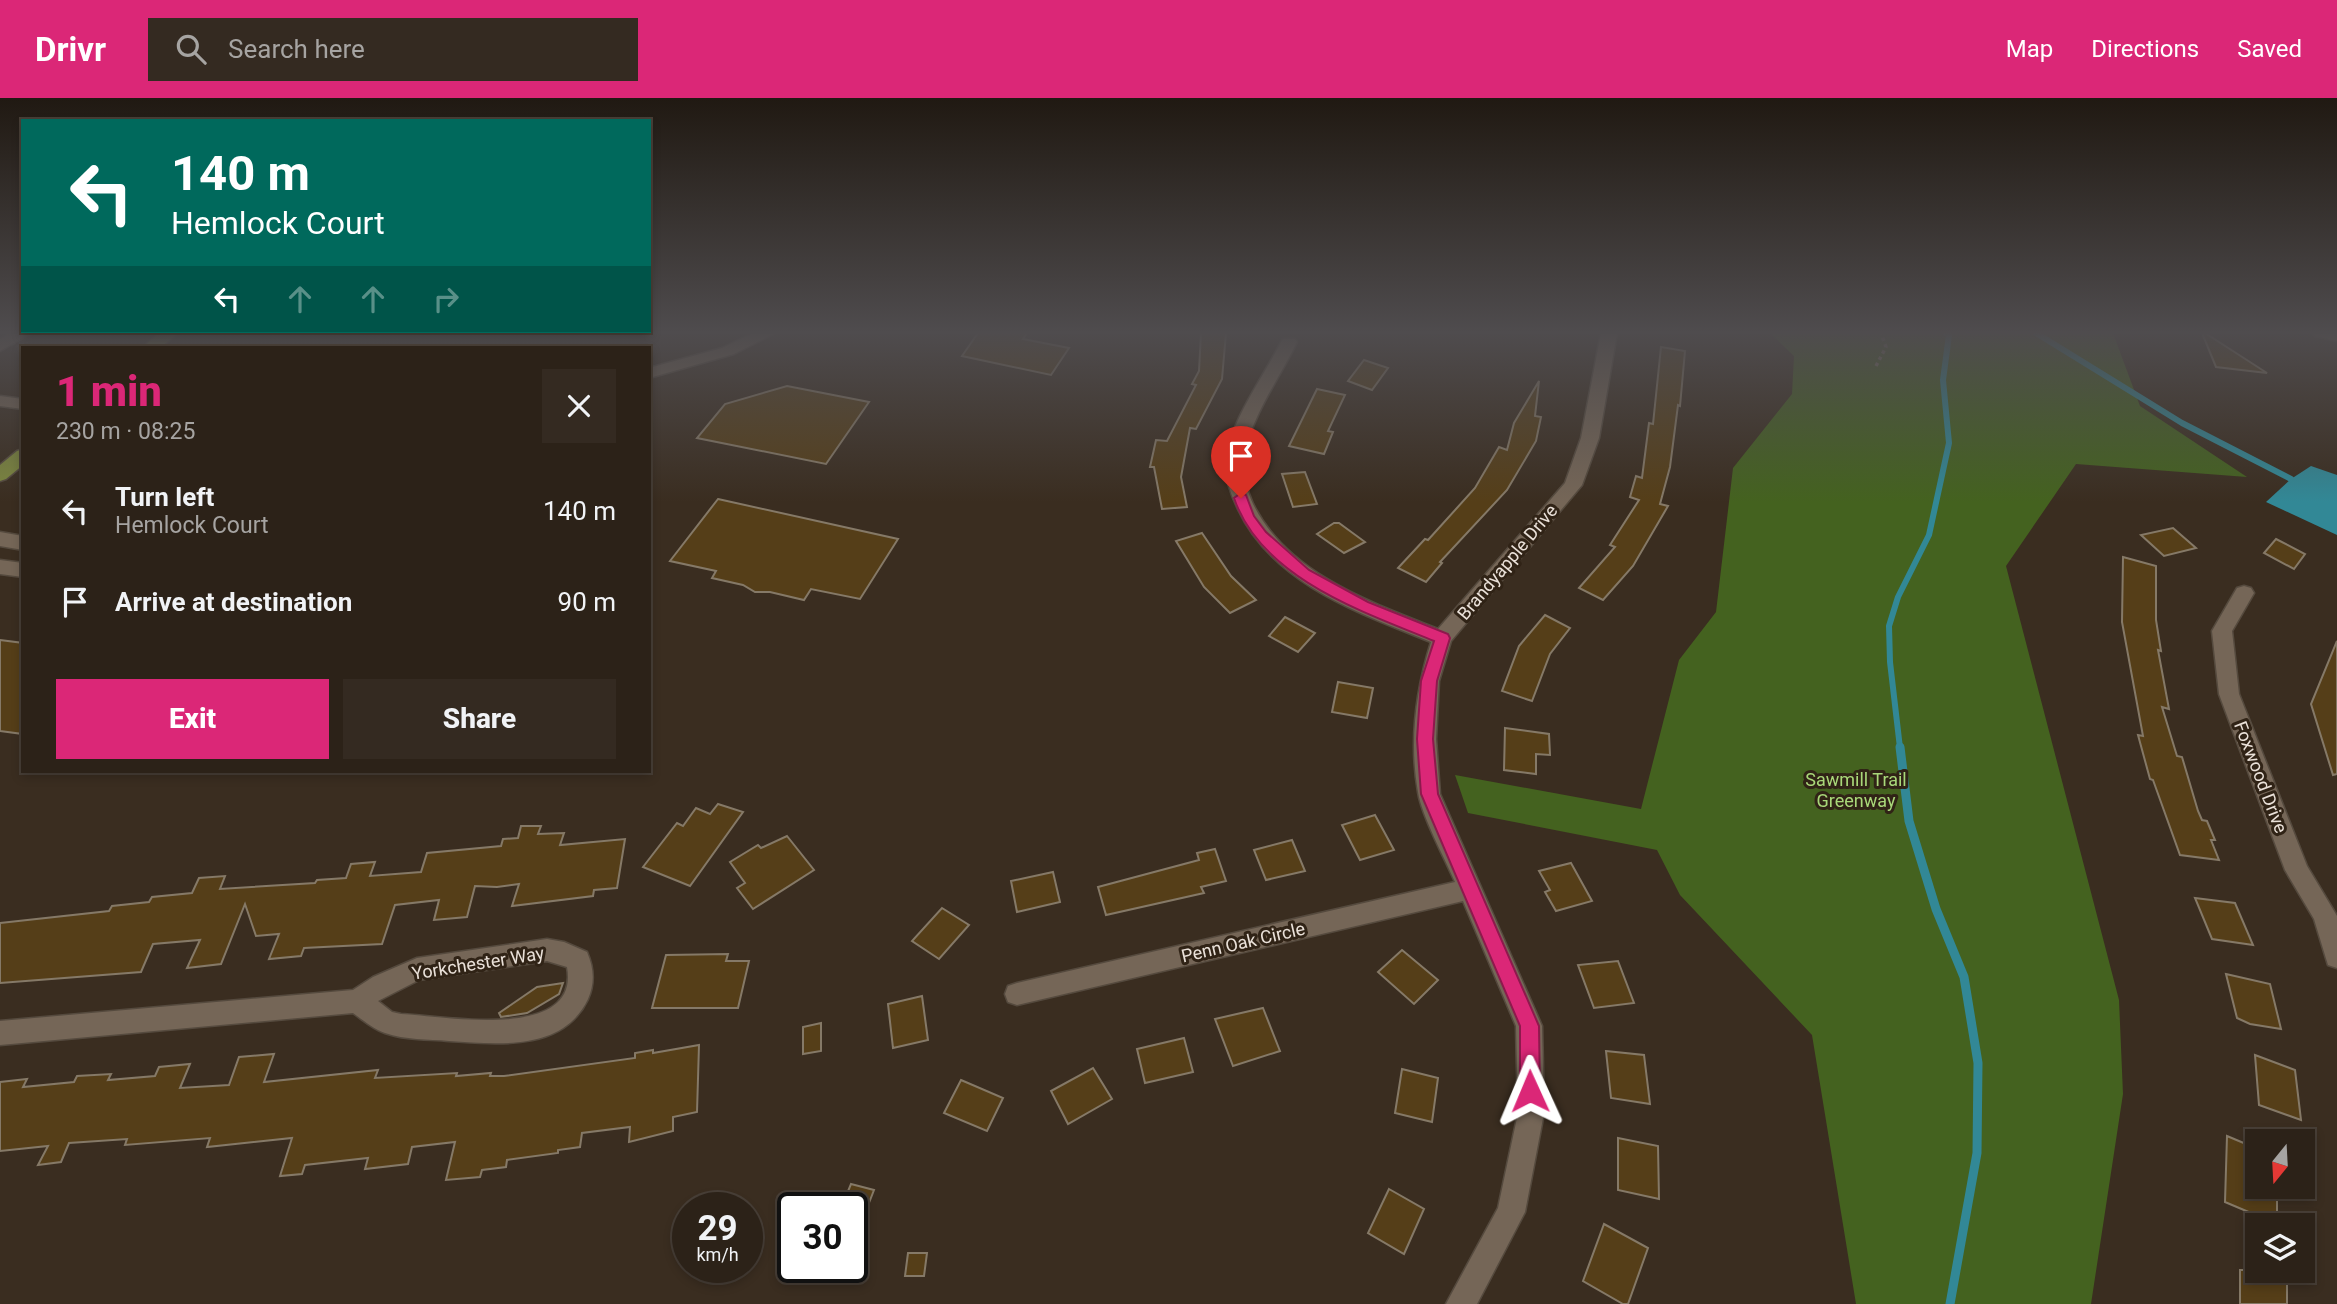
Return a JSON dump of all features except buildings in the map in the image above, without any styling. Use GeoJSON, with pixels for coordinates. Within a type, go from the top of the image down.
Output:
{"type":"FeatureCollection","features":[{"type":"Feature","properties":{"kind":"main road"},"geometry":{"type":"LineString","coordinates":[[0,475],[21,457]]}},
{"type":"Feature","properties":{"kind":"street"},"geometry":{"type":"LineString","coordinates":[[1266,389],[1236,449],[1234,479],[1247,517],[1261,535],[1304,574],[1362,606],[1443,638]]}},
{"type":"Feature","properties":{"kind":"street","name":"Brandyapple Drive"},"geometry":{"type":"LineString","coordinates":[[1461,1304],[1511,1212],[1531,1113],[1529,1026],[1429,794],[1425,739],[1429,681],[1443,638],[1573,485],[1590,438],[1599,389]]}},
{"type":"Feature","properties":{"kind":"street"},"geometry":{"type":"LineString","coordinates":[[0,401],[21,404]]}},
{"type":"Feature","properties":{"kind":"street"},"geometry":{"type":"LineString","coordinates":[[0,539],[21,542]]}},
{"type":"Feature","properties":{"kind":"street"},"geometry":{"type":"LineString","coordinates":[[0,567],[21,570]]}},
{"type":"Feature","properties":{"kind":"street","name":"Foxwood Drive"},"geometry":{"type":"LineString","coordinates":[[2244,593],[2222,631],[2229,694],[2297,870],[2331,916],[2337,957]]}},
{"type":"Feature","properties":{"kind":"street","name":"Penn Oak Circle"},"geometry":{"type":"LineString","coordinates":[[1017,994],[1469,889]]}},
{"type":"Feature","properties":{"kind":"street","name":"Yorkchester Way"},"geometry":{"type":"LineString","coordinates":[[0,1032],[357,1001],[417,969],[547,950],[564,953],[578,960],[583,974],[581,991],[572,1006],[538,1028],[518,1030],[401,1026],[386,1022],[357,1001]]}},
{"type":"Feature","properties":{"kind":"green space","name":"Sawmill Trail Greenway"},"geometry":{"type":"Polygon","coordinates":[[[1792,389],[2134,389],[2140,406],[2247,477],[2076,464],[2006,566],[2119,1000],[2123,1094],[2091,1304],[1856,1304],[1812,1035],[1680,895],[1657,850],[1468,813],[1455,775],[1641,809],[1679,660],[1716,612],[1733,468],[1792,394],[1792,389]]]}},
{"type":"Feature","properties":{"kind":"water"},"geometry":{"type":"Polygon","coordinates":[[[2311,466],[2337,475],[2337,535],[2266,502],[2291,479],[2311,466]]]}},
{"type":"Feature","properties":{"kind":"waterway"},"geometry":{"type":"LineString","coordinates":[[1900,748],[1890,662],[1889,626],[1898,597],[1929,535],[1949,443],[1944,389]]}},
{"type":"Feature","properties":{"kind":"waterway"},"geometry":{"type":"LineString","coordinates":[[2127,389],[2182,423],[2291,479]]}},
{"type":"Feature","properties":{"kind":"waterway"},"geometry":{"type":"LineString","coordinates":[[1900,747],[1909,821],[1936,909],[1964,977],[1978,1063],[1977,1153],[1950,1304]]}},
{"type":"Feature","properties":{"kind":"route"},"geometry":{"type":"LineString","coordinates":[[1241,498],[1247,517],[1261,535],[1304,574],[1362,606],[1443,638],[1429,681],[1425,739],[1429,794],[1529,1026],[1530,1091]]}}]}
